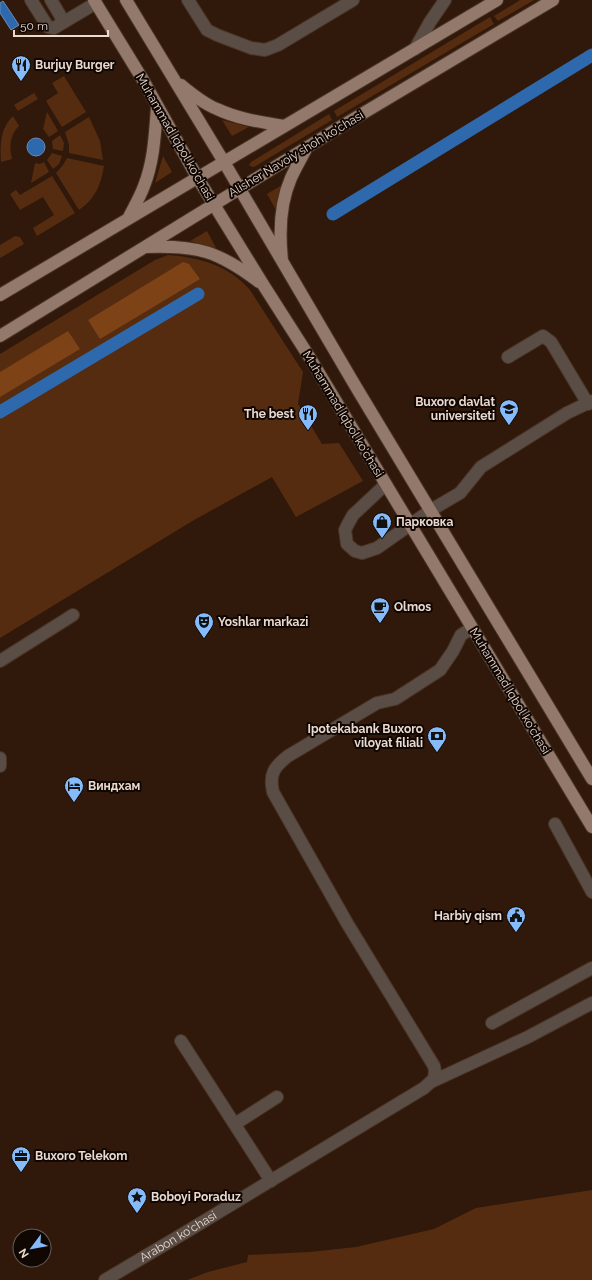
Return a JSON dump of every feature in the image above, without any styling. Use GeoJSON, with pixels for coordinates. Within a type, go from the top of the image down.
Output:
{"type":"FeatureCollection","features":[{"type":"Feature","properties":{"kind":"main road","name":"Muhammad Iqbol ko'chasi"},"geometry":{"type":"LineString","coordinates":[[126,0],[592,779]]}},
{"type":"Feature","properties":{"kind":"main road"},"geometry":{"type":"LineString","coordinates":[[0,295],[129,217],[497,0]]}},
{"type":"Feature","properties":{"kind":"main road","name":"Alisher Navoiy shoh ko'chasi"},"geometry":{"type":"LineString","coordinates":[[0,336],[307,147],[553,0]]}},
{"type":"Feature","properties":{"kind":"main road","name":"Muhammad Iqbol ko'chasi"},"geometry":{"type":"LineString","coordinates":[[95,1],[117,35],[197,177],[310,358],[592,827]]}},
{"type":"Feature","properties":{"kind":"main road"},"geometry":{"type":"LineString","coordinates":[[174,78],[194,95],[216,109],[244,119],[284,126]]}},
{"type":"Feature","properties":{"kind":"main road"},"geometry":{"type":"LineString","coordinates":[[129,217],[147,179],[153,148],[158,107]]}},
{"type":"Feature","properties":{"kind":"main road"},"geometry":{"type":"LineString","coordinates":[[283,263],[280,240],[282,213],[291,179],[307,147]]}},
{"type":"Feature","properties":{"kind":"main road"},"geometry":{"type":"LineString","coordinates":[[145,247],[171,246],[205,251],[228,261],[264,286]]}},
{"type":"Feature","properties":{"kind":"street"},"geometry":{"type":"LineString","coordinates":[[31,0],[48,27],[54,28],[95,1]]}},
{"type":"Feature","properties":{"kind":"street"},"geometry":{"type":"LineString","coordinates":[[51,0],[64,22]]}},
{"type":"Feature","properties":{"kind":"street"},"geometry":{"type":"LineString","coordinates":[[188,0],[207,30],[251,48],[264,50],[278,45],[352,0]]}},
{"type":"Feature","properties":{"kind":"street"},"geometry":{"type":"LineString","coordinates":[[415,49],[430,22],[445,0]]}},
{"type":"Feature","properties":{"kind":"street"},"geometry":{"type":"LineString","coordinates":[[386,484],[353,515],[348,524],[346,530],[347,544],[355,551],[362,553],[377,548],[431,510],[460,493],[481,467],[590,402],[551,342],[543,336],[508,357]]}},
{"type":"Feature","properties":{"kind":"street"},"geometry":{"type":"LineString","coordinates":[[0,661],[73,615]]}},
{"type":"Feature","properties":{"kind":"street"},"geometry":{"type":"LineString","coordinates":[[431,1082],[435,1075],[434,1066],[347,923],[274,792],[271,782],[272,774],[276,766],[288,756],[377,703],[395,699],[440,670],[453,651],[461,635],[472,628]]}},
{"type":"Feature","properties":{"kind":"street"},"geometry":{"type":"LineString","coordinates":[[0,758],[0,766]]}},
{"type":"Feature","properties":{"kind":"street"},"geometry":{"type":"LineString","coordinates":[[555,824],[592,892]]}},
{"type":"Feature","properties":{"kind":"street"},"geometry":{"type":"LineString","coordinates":[[492,1023],[592,968]]}},
{"type":"Feature","properties":{"kind":"street","name":"Arabon ko'chasi"},"geometry":{"type":"LineString","coordinates":[[105,1280],[271,1181],[431,1082],[528,1037],[592,1003]]}},
{"type":"Feature","properties":{"kind":"street"},"geometry":{"type":"LineString","coordinates":[[181,1041],[271,1181]]}},
{"type":"Feature","properties":{"kind":"street"},"geometry":{"type":"LineString","coordinates":[[235,1124],[276,1097]]}},
{"type":"Feature","properties":{"kind":"shaded area"},"geometry":{"type":"Polygon","coordinates":[[[520,0],[534,0],[498,21],[494,16],[520,0]]]}},
{"type":"Feature","properties":{"kind":"shaded area"},"geometry":{"type":"Polygon","coordinates":[[[490,17],[494,24],[337,117],[334,111],[490,17]]]}},
{"type":"Feature","properties":{"kind":"shaded area"},"geometry":{"type":"Polygon","coordinates":[[[64,76],[86,112],[62,127],[46,101],[58,93],[52,83],[64,76]]]}},
{"type":"Feature","properties":{"kind":"shaded area"},"geometry":{"type":"Polygon","coordinates":[[[34,93],[38,99],[18,111],[14,105],[34,93]]]}},
{"type":"Feature","properties":{"kind":"shaded area"},"geometry":{"type":"Polygon","coordinates":[[[47,112],[58,131],[49,137],[43,129],[47,112]]]}},
{"type":"Feature","properties":{"kind":"shaded area"},"geometry":{"type":"Polygon","coordinates":[[[329,114],[332,120],[254,167],[249,165],[251,162],[329,114]]]}},
{"type":"Feature","properties":{"kind":"shaded area"},"geometry":{"type":"Polygon","coordinates":[[[13,116],[19,126],[16,129],[11,141],[12,159],[1,162],[3,132],[13,116]]]}},
{"type":"Feature","properties":{"kind":"shaded area"},"geometry":{"type":"Polygon","coordinates":[[[89,117],[100,141],[103,160],[69,153],[69,145],[65,132],[89,117]]]}},
{"type":"Feature","properties":{"kind":"shaded area"},"geometry":{"type":"Polygon","coordinates":[[[222,120],[249,127],[232,136],[222,120]]]}},
{"type":"Feature","properties":{"kind":"shaded area"},"geometry":{"type":"Polygon","coordinates":[[[60,135],[64,143],[63,151],[53,149],[52,141],[60,135]]]}},
{"type":"Feature","properties":{"kind":"shaded area"},"geometry":{"type":"Polygon","coordinates":[[[52,153],[62,156],[59,164],[53,169],[47,160],[52,153]]]}},
{"type":"Feature","properties":{"kind":"shaded area"},"geometry":{"type":"Polygon","coordinates":[[[163,156],[172,172],[155,183],[163,156]]]}},
{"type":"Feature","properties":{"kind":"shaded area"},"geometry":{"type":"Polygon","coordinates":[[[67,158],[104,166],[96,191],[85,206],[79,210],[56,173],[67,158]]]}},
{"type":"Feature","properties":{"kind":"shaded area"},"geometry":{"type":"Polygon","coordinates":[[[44,162],[49,172],[31,183],[35,163],[40,164],[44,162]]]}},
{"type":"Feature","properties":{"kind":"shaded area"},"geometry":{"type":"Polygon","coordinates":[[[52,176],[75,213],[37,236],[33,228],[54,215],[43,197],[20,210],[10,194],[16,190],[20,195],[52,176]]]}},
{"type":"Feature","properties":{"kind":"shaded area"},"geometry":{"type":"Polygon","coordinates":[[[282,185],[276,210],[267,194],[282,185]]]}},
{"type":"Feature","properties":{"kind":"shaded area"},"geometry":{"type":"Polygon","coordinates":[[[207,231],[216,248],[190,241],[207,231]]]}},
{"type":"Feature","properties":{"kind":"shaded area"},"geometry":{"type":"Polygon","coordinates":[[[15,236],[20,237],[24,244],[0,258],[0,245],[15,236]]]}},
{"type":"Feature","properties":{"kind":"shaded area"},"geometry":{"type":"Polygon","coordinates":[[[168,255],[191,258],[213,264],[233,275],[250,290],[303,372],[298,404],[322,444],[339,443],[363,481],[296,517],[272,477],[194,520],[0,638],[0,354],[155,260],[168,255]]]}},
{"type":"Feature","properties":{"kind":"shaded area"},"geometry":{"type":"Polygon","coordinates":[[[183,262],[189,264],[200,279],[100,339],[88,320],[183,262]]]}},
{"type":"Feature","properties":{"kind":"shaded area"},"geometry":{"type":"Polygon","coordinates":[[[68,331],[80,349],[0,397],[0,372],[68,331]]]}},
{"type":"Feature","properties":{"kind":"shaded area"},"geometry":{"type":"Polygon","coordinates":[[[592,1190],[592,1280],[187,1280],[208,1272],[247,1262],[248,1255],[310,1252],[356,1247],[434,1229],[476,1208],[592,1190]]]}},
{"type":"Feature","properties":{"kind":"water"},"geometry":{"type":"Polygon","coordinates":[[[3,1],[19,25],[11,30],[0,13],[0,3],[3,1]]]}},
{"type":"Feature","properties":{"kind":"water"},"geometry":{"type":"Polygon","coordinates":[[[36,138],[42,141],[45,147],[42,153],[36,156],[30,153],[27,147],[30,141],[36,138]]]}},
{"type":"Feature","properties":{"kind":"waterway"},"geometry":{"type":"LineString","coordinates":[[333,214],[592,55]]}},
{"type":"Feature","properties":{"kind":"waterway"},"geometry":{"type":"LineString","coordinates":[[0,412],[198,294]]}},
{"type":"Feature","properties":{"kind":"place","name":"Burjuy Burger"},"geometry":{"type":"Point","coordinates":[21,82]}},
{"type":"Feature","properties":{"kind":"place","name":"Buxoro davlat universiteti"},"geometry":{"type":"Point","coordinates":[509,426]}},
{"type":"Feature","properties":{"kind":"place","name":"The best"},"geometry":{"type":"Point","coordinates":[308,431]}},
{"type":"Feature","properties":{"kind":"place","name":"Парковка"},"geometry":{"type":"Point","coordinates":[382,539]}},
{"type":"Feature","properties":{"kind":"place","name":"Olmos"},"geometry":{"type":"Point","coordinates":[380,624]}},
{"type":"Feature","properties":{"kind":"place","name":"Yoshlar markazi"},"geometry":{"type":"Point","coordinates":[204,639]}},
{"type":"Feature","properties":{"kind":"place","name":"Ipotekabank Buxoro viloyat filiali"},"geometry":{"type":"Point","coordinates":[437,753]}},
{"type":"Feature","properties":{"kind":"place","name":"Виндхам"},"geometry":{"type":"Point","coordinates":[74,803]}},
{"type":"Feature","properties":{"kind":"place","name":"Harbiy qism"},"geometry":{"type":"Point","coordinates":[516,933]}},
{"type":"Feature","properties":{"kind":"place","name":"Buxoro Telekom"},"geometry":{"type":"Point","coordinates":[21,1173]}},
{"type":"Feature","properties":{"kind":"place","name":"Boboyi Poraduz"},"geometry":{"type":"Point","coordinates":[137,1214]}}]}
